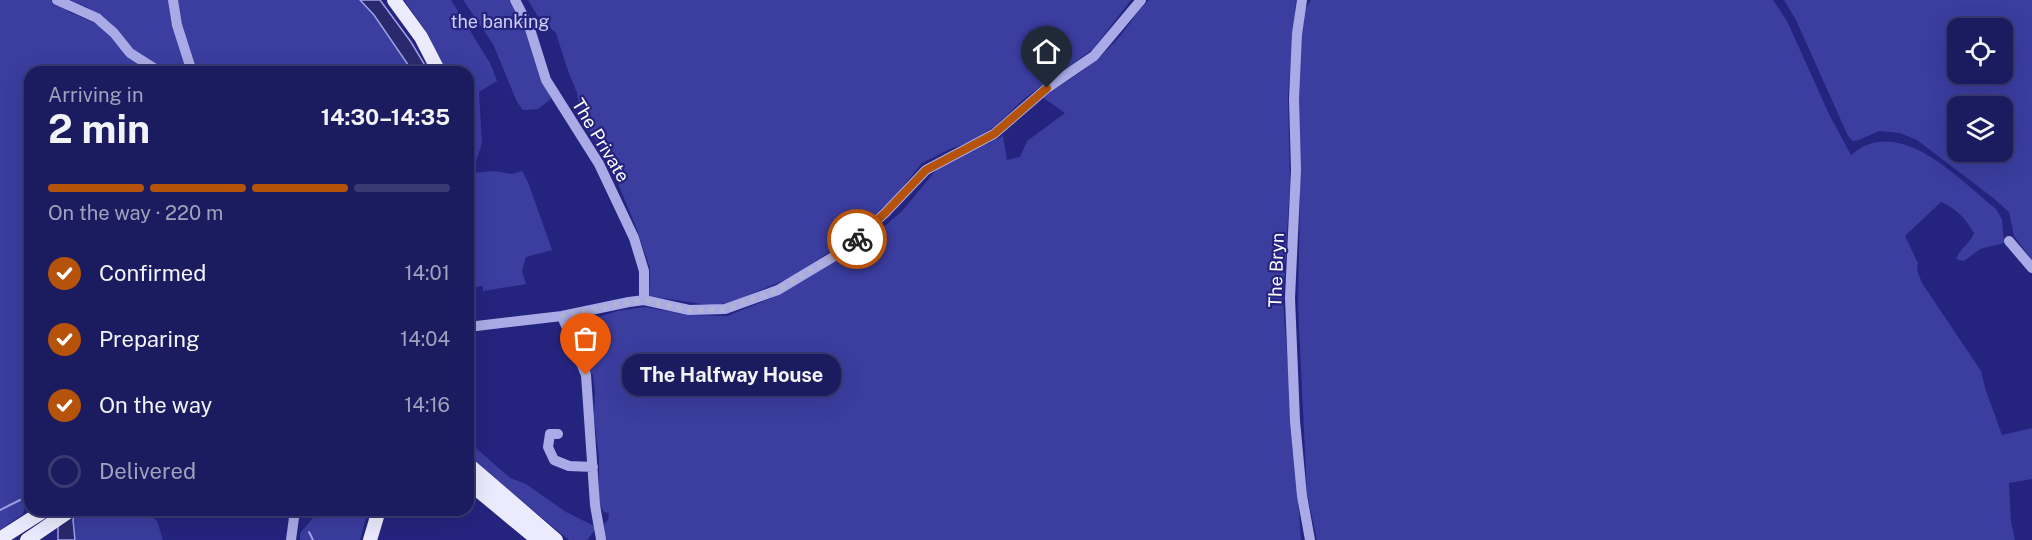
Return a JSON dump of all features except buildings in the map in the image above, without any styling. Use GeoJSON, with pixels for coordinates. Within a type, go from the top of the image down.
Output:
{"type":"FeatureCollection","features":[{"type":"Feature","properties":{"kind":"main road"},"geometry":{"type":"LineString","coordinates":[[394,0],[421,38],[436,66]]}},
{"type":"Feature","properties":{"kind":"main road"},"geometry":{"type":"LineString","coordinates":[[474,469],[556,540]]}},
{"type":"Feature","properties":{"kind":"main road"},"geometry":{"type":"LineString","coordinates":[[474,487],[538,540]]}},
{"type":"Feature","properties":{"kind":"main road"},"geometry":{"type":"LineString","coordinates":[[2,538],[36,516]]}},
{"type":"Feature","properties":{"kind":"main road"},"geometry":{"type":"LineString","coordinates":[[27,540],[62,516]]}},
{"type":"Feature","properties":{"kind":"main road"},"geometry":{"type":"LineString","coordinates":[[370,540],[377,516]]}},
{"type":"Feature","properties":{"kind":"street"},"geometry":{"type":"LineString","coordinates":[[57,0],[97,18],[114,33],[130,54],[150,66]]}},
{"type":"Feature","properties":{"kind":"street"},"geometry":{"type":"LineString","coordinates":[[173,0],[177,24],[190,66]]}},
{"type":"Feature","properties":{"kind":"street","name":"The Private"},"geometry":{"type":"LineString","coordinates":[[515,0],[530,29],[546,80],[599,164],[634,238],[644,271],[644,300]]}},
{"type":"Feature","properties":{"kind":"street"},"geometry":{"type":"LineString","coordinates":[[474,326],[562,316],[644,300],[689,310],[725,309],[778,290],[843,251],[863,234],[926,170],[994,134],[1047,88],[1094,56],[1141,0]]}},
{"type":"Feature","properties":{"kind":"street","name":"The Bryn"},"geometry":{"type":"LineString","coordinates":[[1302,0],[1297,34],[1293,99],[1296,171],[1290,298],[1295,421],[1302,496],[1310,540]]}},
{"type":"Feature","properties":{"kind":"street"},"geometry":{"type":"LineString","coordinates":[[2009,241],[2032,268]]}},
{"type":"Feature","properties":{"kind":"street"},"geometry":{"type":"LineString","coordinates":[[562,316],[586,375],[595,505],[601,539]]}},
{"type":"Feature","properties":{"kind":"street"},"geometry":{"type":"LineString","coordinates":[[558,434],[550,434],[548,447],[554,460],[569,466],[593,467]]}},
{"type":"Feature","properties":{"kind":"street"},"geometry":{"type":"LineString","coordinates":[[27,540],[29,516]]}},
{"type":"Feature","properties":{"kind":"street"},"geometry":{"type":"LineString","coordinates":[[291,540],[294,516]]}},
{"type":"Feature","properties":{"kind":"green space"},"geometry":{"type":"Polygon","coordinates":[[[0,0],[51,0],[69,12],[103,28],[128,57],[143,66],[24,66],[24,510],[23,514],[0,530],[0,0]]]}},
{"type":"Feature","properties":{"kind":"green space"},"geometry":{"type":"Polygon","coordinates":[[[70,0],[170,0],[186,66],[159,66],[136,54],[126,46],[110,22],[87,7],[70,0]]]}},
{"type":"Feature","properties":{"kind":"green space"},"geometry":{"type":"Polygon","coordinates":[[[178,0],[360,0],[374,15],[409,66],[193,66],[183,33],[178,0]]]}},
{"type":"Feature","properties":{"kind":"green space"},"geometry":{"type":"Polygon","coordinates":[[[404,0],[451,0],[490,63],[497,81],[479,92],[482,143],[474,167],[474,66],[442,66],[428,34],[404,0]]]}},
{"type":"Feature","properties":{"kind":"green space","name":"the banking"},"geometry":{"type":"Polygon","coordinates":[[[463,0],[509,0],[527,30],[551,99],[538,109],[523,110],[517,102],[493,44],[463,0]]]}},
{"type":"Feature","properties":{"kind":"green space"},"geometry":{"type":"Polygon","coordinates":[[[528,0],[1131,0],[1093,49],[1025,98],[995,126],[975,140],[922,163],[895,196],[850,237],[787,279],[742,298],[715,306],[649,296],[650,268],[619,186],[615,168],[581,119],[577,93],[556,33],[537,15],[528,0]]]}},
{"type":"Feature","properties":{"kind":"green space"},"geometry":{"type":"Polygon","coordinates":[[[1149,0],[1296,0],[1288,96],[1290,184],[1283,301],[1301,540],[607,540],[603,536],[604,524],[608,520],[609,513],[604,512],[599,504],[599,458],[594,417],[593,375],[586,368],[572,325],[618,311],[645,307],[688,315],[727,316],[772,298],[868,241],[903,210],[937,169],[1003,136],[1007,160],[1020,157],[1027,141],[1065,113],[1042,97],[1103,55],[1149,0]]]}},
{"type":"Feature","properties":{"kind":"green space"},"geometry":{"type":"Polygon","coordinates":[[[1311,0],[1773,0],[1787,21],[1829,114],[1851,155],[1869,144],[1889,142],[1908,146],[1928,155],[1947,168],[1996,209],[2002,219],[2004,243],[1980,249],[1964,261],[1956,259],[1974,233],[1960,214],[1941,202],[1905,236],[1918,263],[1917,270],[1922,283],[1981,371],[2002,435],[2032,428],[2032,479],[2009,483],[2011,522],[2015,540],[1317,540],[1307,494],[1298,306],[1300,198],[1297,116],[1303,13],[1311,0]]]}},
{"type":"Feature","properties":{"kind":"green space"},"geometry":{"type":"Polygon","coordinates":[[[1784,0],[2032,0],[2032,260],[2014,236],[2009,212],[1917,140],[1900,133],[1879,131],[1853,141],[1848,136],[1796,20],[1784,0]]]}},
{"type":"Feature","properties":{"kind":"green space"},"geometry":{"type":"Polygon","coordinates":[[[493,171],[512,174],[522,171],[552,250],[526,257],[522,271],[526,284],[483,291],[483,286],[474,287],[474,173],[493,171]]]}},
{"type":"Feature","properties":{"kind":"green space"},"geometry":{"type":"Polygon","coordinates":[[[474,446],[510,478],[526,484],[566,512],[594,526],[595,530],[587,540],[569,540],[474,460],[474,446]]]}},
{"type":"Feature","properties":{"kind":"green space"},"geometry":{"type":"Polygon","coordinates":[[[74,516],[150,516],[157,521],[163,540],[75,540],[74,516]]]}},
{"type":"Feature","properties":{"kind":"green space"},"geometry":{"type":"Polygon","coordinates":[[[315,516],[366,516],[360,540],[300,540],[300,533],[315,516]]]}},
{"type":"Feature","properties":{"kind":"shaded area"},"geometry":{"type":"Polygon","coordinates":[[[360,0],[380,0],[425,66],[409,66],[374,15],[360,0]]]}},
{"type":"Feature","properties":{"kind":"shaded area"},"geometry":{"type":"Polygon","coordinates":[[[58,516],[74,516],[75,540],[58,540],[58,516]]]}},
{"type":"Feature","properties":{"kind":"waterway"},"geometry":{"type":"LineString","coordinates":[[0,510],[20,500]]}},
{"type":"Feature","properties":{"kind":"waterway"},"geometry":{"type":"LineString","coordinates":[[309,532],[313,540]]}},
{"type":"Feature","properties":{"kind":"way so far"},"geometry":{"type":"LineString","coordinates":[[586,375],[562,316],[644,300],[689,310],[725,309],[778,290],[843,251],[857,239]]}},
{"type":"Feature","properties":{"kind":"place","name":"The Halfway House"},"geometry":{"type":"Point","coordinates":[586,375]}},
{"type":"Feature","properties":{"kind":"route"},"geometry":{"type":"LineString","coordinates":[[857,239],[926,170],[994,134],[1047,88]]}}]}
